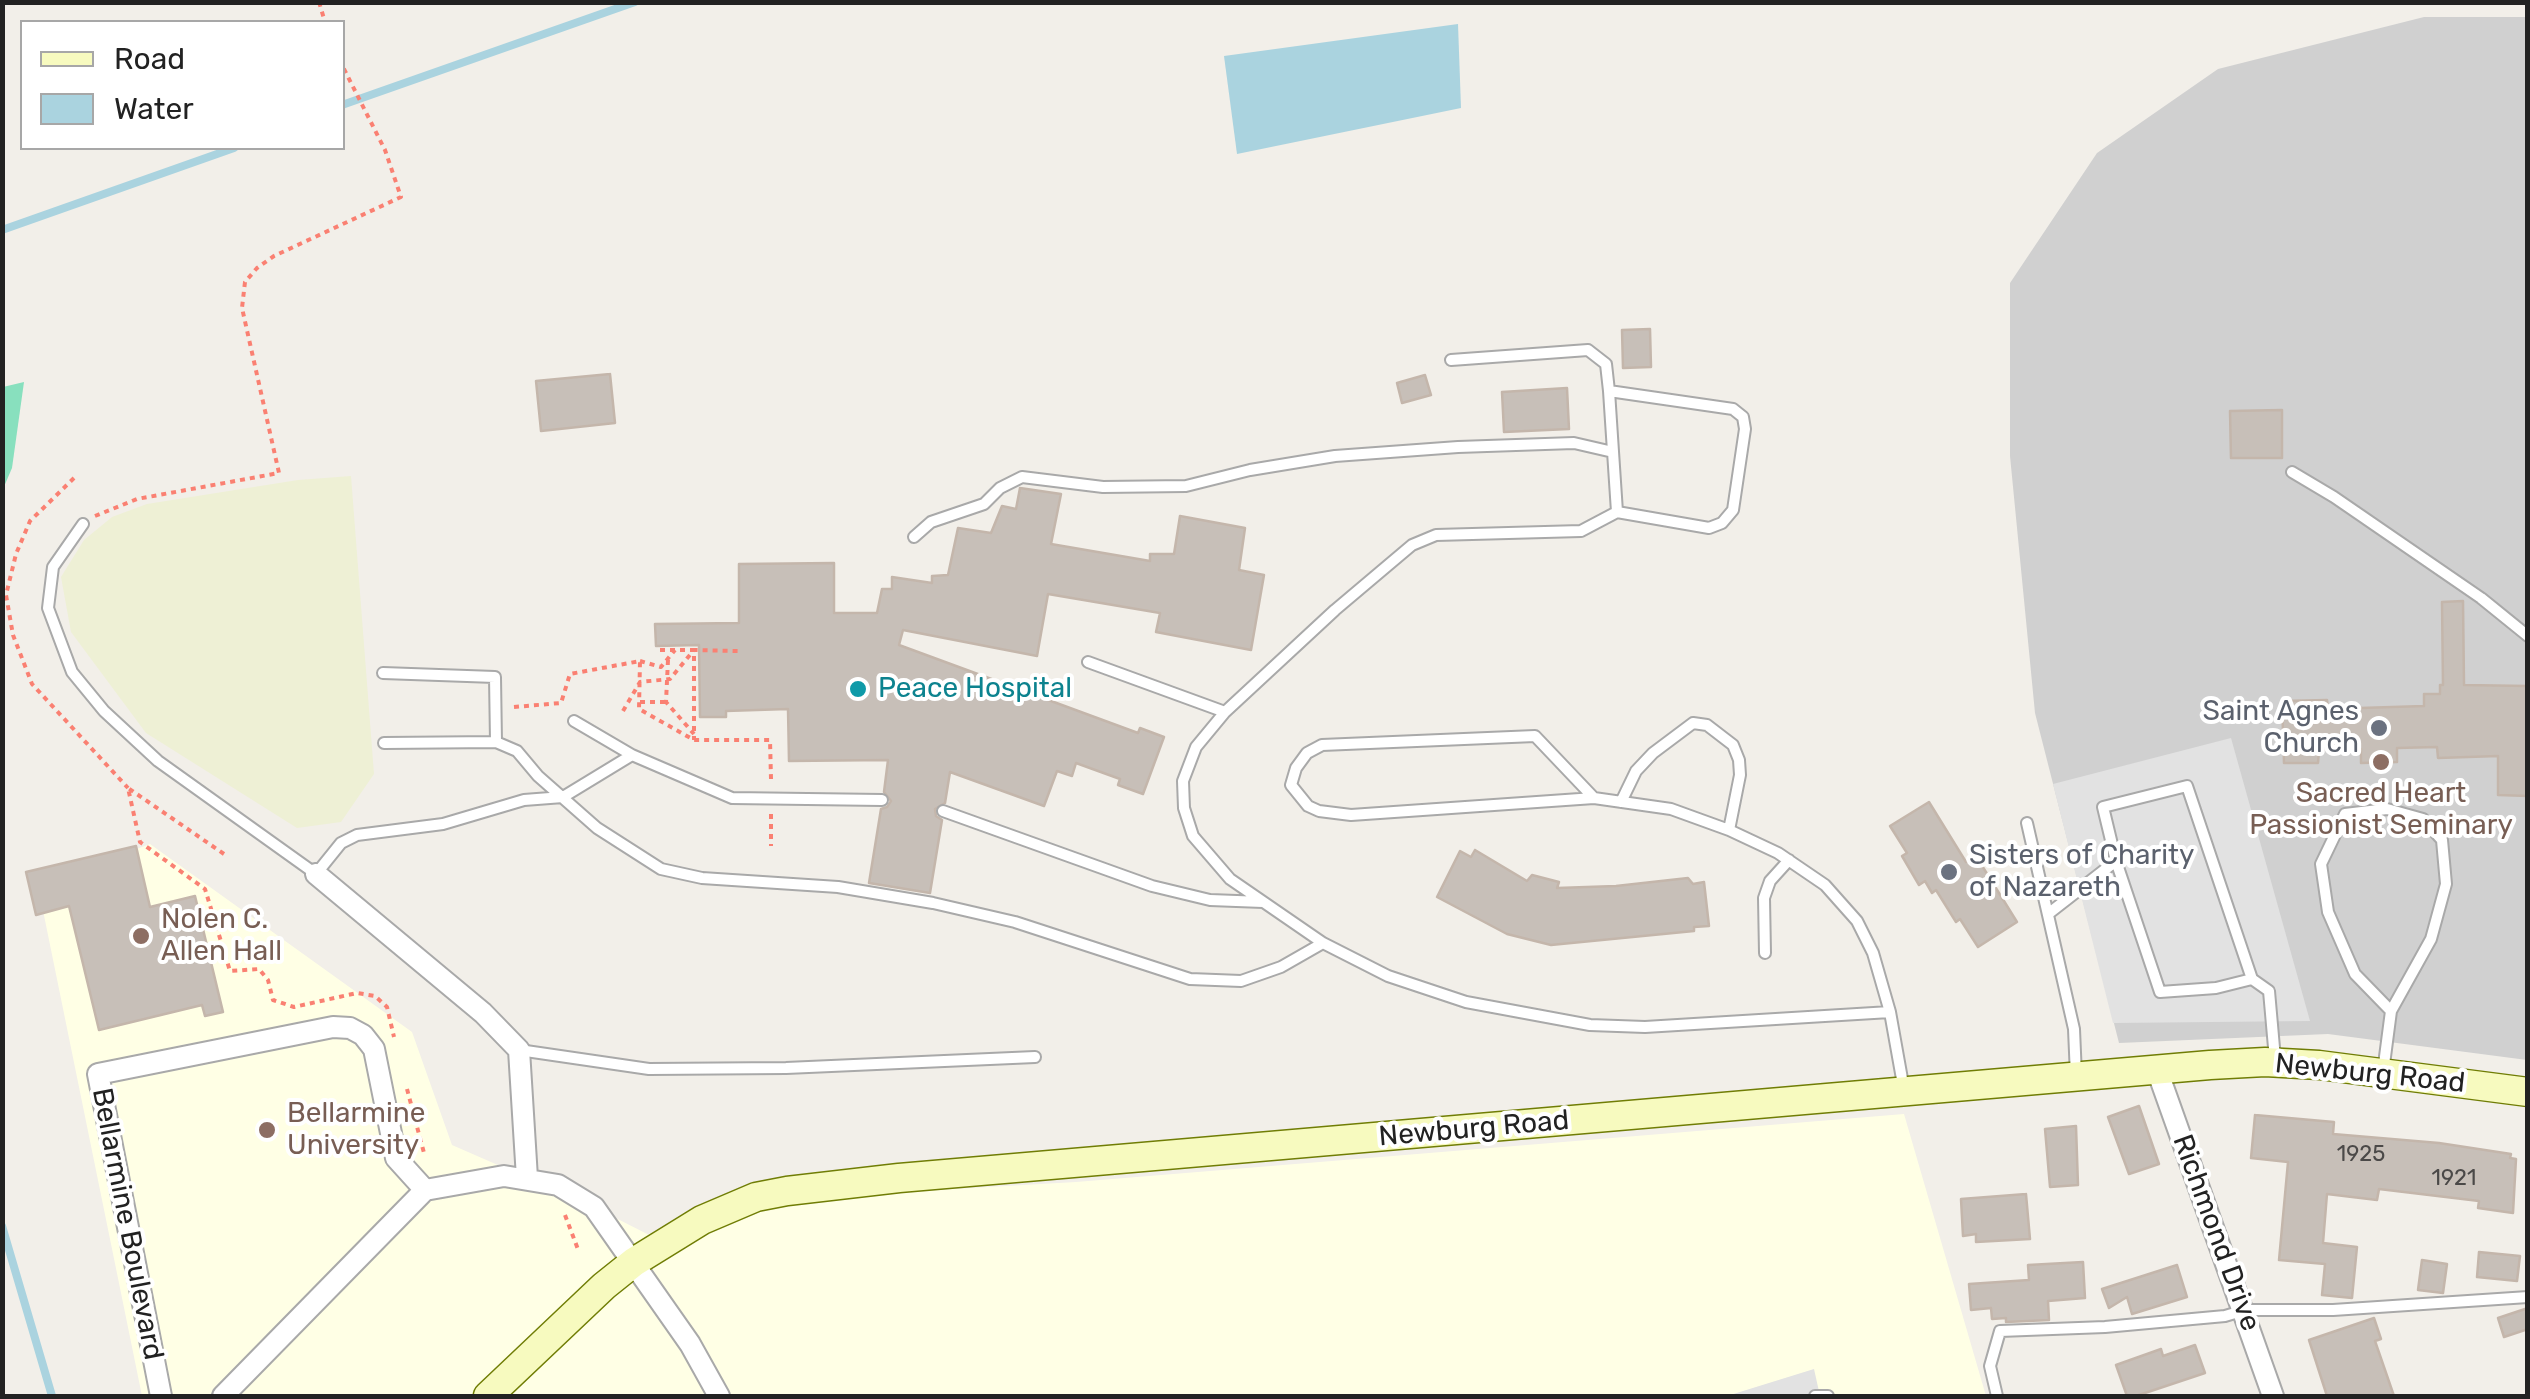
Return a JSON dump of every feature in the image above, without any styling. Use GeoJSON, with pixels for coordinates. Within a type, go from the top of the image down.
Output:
{"type":"FeatureCollection","features":[{"type":"Feature","properties":{"kind":"main road","name":"Newburg Road"},"geometry":{"type":"LineString","coordinates":[[488,1396],[634,1262],[702,1220],[787,1190],[2076,1076],[2276,1063],[2528,1092]]}},
{"type":"Feature","properties":{"kind":"street"},"geometry":{"type":"LineString","coordinates":[[316,874],[483,1013],[518,1050],[528,1178]]}},
{"type":"Feature","properties":{"kind":"street","name":"Bellarmine Boulevard"},"geometry":{"type":"LineString","coordinates":[[161,1396],[98,1074],[333,1027],[350,1028],[363,1035],[374,1049],[396,1158],[425,1190]]}},
{"type":"Feature","properties":{"kind":"street","name":"Richmond Drive"},"geometry":{"type":"LineString","coordinates":[[2157,1070],[2273,1396]]}},
{"type":"Feature","properties":{"kind":"street"},"geometry":{"type":"LineString","coordinates":[[223,1396],[425,1190],[504,1176],[558,1185],[594,1207],[690,1344],[719,1396]]}},
{"type":"Feature","properties":{"kind":"lane"},"geometry":{"type":"LineString","coordinates":[[1451,360],[1588,350],[1606,364],[1617,512]]}},
{"type":"Feature","properties":{"kind":"lane"},"geometry":{"type":"LineString","coordinates":[[1609,391],[1733,409],[1742,417],[1745,429],[1733,510],[1722,523],[1708,528],[1617,512],[1580,531],[1436,535],[1412,546],[1335,610],[1225,712],[1196,748],[1184,781],[1184,808],[1193,836],[1230,878],[1323,943],[1388,976],[1466,1002],[1590,1024],[1644,1027],[1890,1012]]}},
{"type":"Feature","properties":{"kind":"lane"},"geometry":{"type":"LineString","coordinates":[[914,537],[931,522],[984,504],[1000,488],[1022,477],[1103,487],[1186,486],[1334,456],[1458,446],[1574,443],[1613,452]]}},
{"type":"Feature","properties":{"kind":"lane"},"geometry":{"type":"LineString","coordinates":[[2292,472],[2482,598],[2528,636]]}},
{"type":"Feature","properties":{"kind":"lane"},"geometry":{"type":"LineString","coordinates":[[83,524],[53,568],[48,608],[72,672],[104,711],[158,762],[316,874],[341,844],[357,835],[443,824],[524,800],[563,797],[632,756]]}},
{"type":"Feature","properties":{"kind":"lane"},"geometry":{"type":"LineString","coordinates":[[1088,662],[1225,712]]}},
{"type":"Feature","properties":{"kind":"lane"},"geometry":{"type":"LineString","coordinates":[[384,673],[496,677],[496,742]]}},
{"type":"Feature","properties":{"kind":"lane"},"geometry":{"type":"LineString","coordinates":[[574,721],[632,756],[732,798],[882,800]]}},
{"type":"Feature","properties":{"kind":"lane"},"geometry":{"type":"LineString","coordinates":[[1622,802],[1636,771],[1653,752],[1693,723],[1707,725],[1733,745],[1739,760],[1740,775],[1729,830]]}},
{"type":"Feature","properties":{"kind":"lane"},"geometry":{"type":"LineString","coordinates":[[1594,798],[1535,736],[1322,745],[1307,753],[1296,768],[1291,785],[1308,806],[1351,815],[1594,798],[1671,808],[1729,830],[1789,860],[1826,885],[1856,921],[1873,953],[1890,1012],[1904,1091]]}},
{"type":"Feature","properties":{"kind":"lane"},"geometry":{"type":"LineString","coordinates":[[384,743],[496,742],[517,751],[538,776],[597,828],[661,869],[702,878],[838,887],[933,903],[1015,922],[1190,979],[1241,980],[1281,967],[1323,943]]}},
{"type":"Feature","properties":{"kind":"lane"},"geometry":{"type":"LineString","coordinates":[[2252,979],[2216,988],[2160,992],[2116,861],[2103,807],[2187,786],[2252,979],[2269,990],[2276,1063]]}},
{"type":"Feature","properties":{"kind":"lane"},"geometry":{"type":"LineString","coordinates":[[2383,1073],[2390,1011],[2431,939],[2446,884],[2442,840],[2423,819],[2387,809],[2344,814],[2321,864],[2328,912],[2355,974],[2390,1011]]}},
{"type":"Feature","properties":{"kind":"lane"},"geometry":{"type":"LineString","coordinates":[[944,811],[1152,886],[1210,900],[1264,902]]}},
{"type":"Feature","properties":{"kind":"lane"},"geometry":{"type":"LineString","coordinates":[[2026,823],[2074,1029],[2076,1076]]}},
{"type":"Feature","properties":{"kind":"lane"},"geometry":{"type":"LineString","coordinates":[[1766,953],[1764,898],[1770,881],[1789,860]]}},
{"type":"Feature","properties":{"kind":"lane"},"geometry":{"type":"LineString","coordinates":[[2048,914],[2116,861]]}},
{"type":"Feature","properties":{"kind":"lane"},"geometry":{"type":"LineString","coordinates":[[518,1050],[649,1069],[786,1068],[1034,1057]]}},
{"type":"Feature","properties":{"kind":"lane"},"geometry":{"type":"LineString","coordinates":[[1996,1396],[1990,1366],[2000,1331],[2105,1327],[2225,1316],[2244,1310],[2333,1310],[2528,1297]]}},
{"type":"Feature","properties":{"kind":"lane"},"geometry":{"type":"LineString","coordinates":[[1815,1396],[1828,1396]]}},
{"type":"Feature","properties":{"kind":"path"},"geometry":{"type":"LineString","coordinates":[[83,524],[108,509],[137,499],[279,473],[242,308],[245,282],[274,256],[401,198],[385,150],[345,71]]}},
{"type":"Feature","properties":{"kind":"path"},"geometry":{"type":"LineString","coordinates":[[660,650],[738,650]]}},
{"type":"Feature","properties":{"kind":"path"},"geometry":{"type":"LineString","coordinates":[[509,707],[562,703],[570,674],[640,661],[661,667],[675,650]]}},
{"type":"Feature","properties":{"kind":"path"},"geometry":{"type":"LineString","coordinates":[[640,682],[667,680],[694,650]]}},
{"type":"Feature","properties":{"kind":"path"},"geometry":{"type":"LineString","coordinates":[[694,650],[694,737]]}},
{"type":"Feature","properties":{"kind":"path"},"geometry":{"type":"LineString","coordinates":[[668,660],[666,702],[694,737]]}},
{"type":"Feature","properties":{"kind":"path"},"geometry":{"type":"LineString","coordinates":[[640,661],[640,706]]}},
{"type":"Feature","properties":{"kind":"path"},"geometry":{"type":"LineString","coordinates":[[623,712],[640,682]]}},
{"type":"Feature","properties":{"kind":"path"},"geometry":{"type":"LineString","coordinates":[[628,702],[694,737],[770,740],[771,846]]}},
{"type":"Feature","properties":{"kind":"path"},"geometry":{"type":"LineString","coordinates":[[640,706],[666,702]]}},
{"type":"Feature","properties":{"kind":"path"},"geometry":{"type":"LineString","coordinates":[[140,842],[128,788],[224,854]]}},
{"type":"Feature","properties":{"kind":"shaded area"},"geometry":{"type":"Polygon","coordinates":[[[2424,17],[2527,17],[2527,1060],[2328,1034],[2119,1043],[2035,713],[2010,456],[2010,283],[2097,153],[2218,69],[2424,17]]]}},
{"type":"Feature","properties":{"kind":"shaded area"},"geometry":{"type":"Polygon","coordinates":[[[351,476],[374,774],[341,822],[297,828],[146,733],[71,632],[61,577],[84,540],[112,517],[147,504],[298,480],[351,476]]]}},
{"type":"Feature","properties":{"kind":"shaded area"},"geometry":{"type":"Polygon","coordinates":[[[2231,738],[2310,1021],[2113,1023],[2053,784],[2231,738]]]}},
{"type":"Feature","properties":{"kind":"shaded area","name":"Bellarmine University"},"geometry":{"type":"Polygon","coordinates":[[[150,844],[412,1032],[452,1145],[663,1242],[796,1198],[1076,1182],[1904,1114],[1986,1396],[142,1396],[38,886],[150,844]]]}},
{"type":"Feature","properties":{"kind":"shaded area"},"geometry":{"type":"Polygon","coordinates":[[[1814,1369],[1820,1396],[1727,1396],[1814,1369]]]}},
{"type":"Feature","properties":{"kind":"green space"},"geometry":{"type":"Polygon","coordinates":[[[24,382],[12,468],[3,489],[3,387],[24,382]]]}},
{"type":"Feature","properties":{"kind":"water"},"geometry":{"type":"Polygon","coordinates":[[[1458,24],[1461,108],[1237,154],[1224,56],[1458,24]]]}},
{"type":"Feature","properties":{"kind":"building"},"geometry":{"type":"Polygon","coordinates":[[[1650,329],[1651,367],[1623,368],[1622,330],[1650,329]]]}},
{"type":"Feature","properties":{"kind":"building"},"geometry":{"type":"Polygon","coordinates":[[[610,374],[615,423],[541,431],[536,381],[610,374]]]}},
{"type":"Feature","properties":{"kind":"building"},"geometry":{"type":"Polygon","coordinates":[[[1425,375],[1431,395],[1402,403],[1397,383],[1425,375]]]}},
{"type":"Feature","properties":{"kind":"building"},"geometry":{"type":"Polygon","coordinates":[[[1567,388],[1569,429],[1504,432],[1502,392],[1567,388]]]}},
{"type":"Feature","properties":{"kind":"building"},"geometry":{"type":"Polygon","coordinates":[[[2282,410],[2282,458],[2231,458],[2230,411],[2282,410]]]}},
{"type":"Feature","properties":{"kind":"building","name":"Peace Hospital"},"geometry":{"type":"Polygon","coordinates":[[[1020,488],[1061,494],[1051,544],[1150,561],[1150,554],[1174,554],[1180,516],[1245,528],[1239,570],[1264,575],[1251,650],[1156,632],[1160,613],[1048,594],[1037,656],[903,630],[899,645],[1138,733],[1140,728],[1164,737],[1143,794],[1118,785],[1120,779],[1076,763],[1072,776],[1057,771],[1044,806],[950,772],[945,803],[935,809],[942,820],[930,893],[869,883],[881,809],[891,801],[884,792],[888,760],[789,761],[788,709],[726,711],[726,717],[700,717],[699,645],[656,646],[655,624],[739,623],[739,564],[834,563],[834,613],[877,613],[882,589],[892,589],[892,577],[932,583],[932,576],[948,575],[958,528],[991,533],[1002,506],[1016,509],[1020,488]]]}},
{"type":"Feature","properties":{"kind":"building","name":"Saint Agnes Church"},"geometry":{"type":"Polygon","coordinates":[[[2463,601],[2464,685],[2528,686],[2528,796],[2498,795],[2498,756],[2438,758],[2437,747],[2397,748],[2397,762],[2361,763],[2361,749],[2319,750],[2318,763],[2284,763],[2282,701],[2327,700],[2328,709],[2424,706],[2424,694],[2440,694],[2442,602],[2463,601]]]}},
{"type":"Feature","properties":{"kind":"building","name":"Sisters of Charity of Nazareth"},"geometry":{"type":"Polygon","coordinates":[[[1929,802],[1966,862],[1976,856],[2017,922],[1978,947],[1936,890],[1932,893],[1925,881],[1919,885],[1902,856],[1907,853],[1890,826],[1929,802]]]}},
{"type":"Feature","properties":{"kind":"building","name":"Nolen C. Allen Hall"},"geometry":{"type":"Polygon","coordinates":[[[136,846],[150,907],[195,896],[223,1012],[205,1016],[202,1005],[99,1030],[69,906],[36,915],[26,872],[136,846]]]}},
{"type":"Feature","properties":{"kind":"building"},"geometry":{"type":"Polygon","coordinates":[[[1475,850],[1527,881],[1532,875],[1559,882],[1557,888],[1688,878],[1693,884],[1704,882],[1709,926],[1694,927],[1694,931],[1551,945],[1507,934],[1437,897],[1460,851],[1471,857],[1475,850]]]}},
{"type":"Feature","properties":{"kind":"building"},"geometry":{"type":"Polygon","coordinates":[[[2139,1106],[2159,1164],[2129,1174],[2108,1117],[2139,1106]]]}},
{"type":"Feature","properties":{"kind":"building"},"geometry":{"type":"Polygon","coordinates":[[[2255,1115],[2334,1122],[2333,1134],[2511,1154],[2510,1158],[2516,1159],[2513,1213],[2478,1208],[2479,1201],[2379,1189],[2377,1200],[2327,1194],[2323,1243],[2357,1247],[2352,1298],[2322,1295],[2325,1264],[2279,1260],[2288,1162],[2251,1158],[2255,1115]]]}},
{"type":"Feature","properties":{"kind":"building"},"geometry":{"type":"Polygon","coordinates":[[[2076,1126],[2078,1185],[2050,1187],[2045,1129],[2076,1126]]]}},
{"type":"Feature","properties":{"kind":"building"},"geometry":{"type":"Polygon","coordinates":[[[2026,1194],[2030,1239],[1976,1242],[1976,1234],[1963,1236],[1961,1199],[2026,1194]]]}},
{"type":"Feature","properties":{"kind":"building"},"geometry":{"type":"Polygon","coordinates":[[[2479,1252],[2520,1256],[2517,1281],[2477,1277],[2479,1252]]]}},
{"type":"Feature","properties":{"kind":"building"},"geometry":{"type":"Polygon","coordinates":[[[2422,1260],[2447,1264],[2443,1293],[2418,1290],[2422,1260]]]}},
{"type":"Feature","properties":{"kind":"building"},"geometry":{"type":"Polygon","coordinates":[[[2083,1262],[2085,1298],[2048,1301],[2049,1320],[2006,1322],[2006,1318],[1992,1319],[1991,1308],[1971,1310],[1969,1284],[2029,1280],[2028,1265],[2083,1262]]]}},
{"type":"Feature","properties":{"kind":"building"},"geometry":{"type":"Polygon","coordinates":[[[2177,1265],[2187,1297],[2132,1314],[2127,1297],[2109,1308],[2102,1289],[2177,1265]]]}},
{"type":"Feature","properties":{"kind":"building"},"geometry":{"type":"Polygon","coordinates":[[[2528,1308],[2528,1329],[2504,1337],[2498,1318],[2528,1308]]]}},
{"type":"Feature","properties":{"kind":"building"},"geometry":{"type":"Polygon","coordinates":[[[2374,1318],[2381,1339],[2375,1341],[2394,1396],[2327,1396],[2309,1340],[2374,1318]]]}},
{"type":"Feature","properties":{"kind":"building"},"geometry":{"type":"Polygon","coordinates":[[[2195,1345],[2205,1373],[2127,1396],[2116,1365],[2161,1349],[2163,1356],[2195,1345]]]}},
{"type":"Feature","properties":{"kind":"waterway"},"geometry":{"type":"LineString","coordinates":[[345,104],[635,2]]}},
{"type":"Feature","properties":{"kind":"waterway"},"geometry":{"type":"LineString","coordinates":[[2,230],[228,150]]}},
{"type":"Feature","properties":{"kind":"waterway"},"geometry":{"type":"LineString","coordinates":[[2,1226],[52,1396]]}},
{"type":"Feature","properties":{"kind":"place","name":"Peace Hospital"},"geometry":{"type":"Point","coordinates":[858,689]}},
{"type":"Feature","properties":{"kind":"place","name":"Saint Agnes Church"},"geometry":{"type":"Point","coordinates":[2379,728]}},
{"type":"Feature","properties":{"kind":"place","name":"Sacred Heart Passionist Seminary"},"geometry":{"type":"Point","coordinates":[2381,762]}},
{"type":"Feature","properties":{"kind":"place","name":"Sisters of Charity of Nazareth"},"geometry":{"type":"Point","coordinates":[1949,872]}},
{"type":"Feature","properties":{"kind":"place","name":"Nolen C. Allen Hall"},"geometry":{"type":"Point","coordinates":[141,936]}},
{"type":"Feature","properties":{"kind":"place","name":"Bellarmine University"},"geometry":{"type":"Point","coordinates":[267,1130]}}]}
